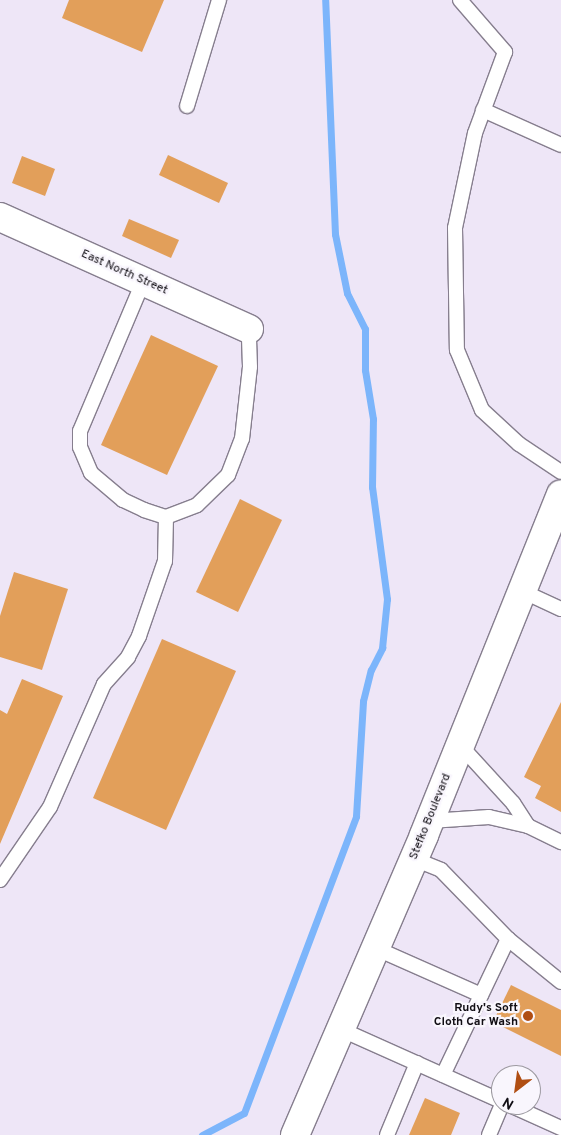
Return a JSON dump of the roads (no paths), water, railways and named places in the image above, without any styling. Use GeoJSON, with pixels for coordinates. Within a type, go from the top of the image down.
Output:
{"type":"FeatureCollection","features":[{"type":"Feature","properties":{"kind":"main road","name":"East North Street"},"geometry":{"type":"LineString","coordinates":[[0,217],[249,329]]}},
{"type":"Feature","properties":{"kind":"main road","name":"Stefko Boulevard"},"geometry":{"type":"LineString","coordinates":[[294,1135],[430,822],[561,495]]}},
{"type":"Feature","properties":{"kind":"lane"},"geometry":{"type":"LineString","coordinates":[[187,106],[219,0]]}},
{"type":"Feature","properties":{"kind":"lane"},"geometry":{"type":"LineString","coordinates":[[460,0],[505,52],[483,110],[455,228],[457,350],[482,410],[518,444],[561,472]]}},
{"type":"Feature","properties":{"kind":"lane"},"geometry":{"type":"LineString","coordinates":[[483,110],[561,145]]}},
{"type":"Feature","properties":{"kind":"lane"},"geometry":{"type":"LineString","coordinates":[[143,282],[80,431],[80,447],[91,473],[123,500],[166,517],[198,505],[228,475],[242,439],[250,367],[249,329]]}},
{"type":"Feature","properties":{"kind":"lane"},"geometry":{"type":"LineString","coordinates":[[0,880],[50,807],[104,684],[128,656],[139,636],[165,561],[166,517]]}},
{"type":"Feature","properties":{"kind":"lane"},"geometry":{"type":"LineString","coordinates":[[522,590],[561,609]]}},
{"type":"Feature","properties":{"kind":"lane"},"geometry":{"type":"LineString","coordinates":[[460,745],[513,803],[528,826]]}},
{"type":"Feature","properties":{"kind":"lane"},"geometry":{"type":"LineString","coordinates":[[430,822],[489,817],[528,826],[561,842]]}},
{"type":"Feature","properties":{"kind":"lane"},"geometry":{"type":"LineString","coordinates":[[414,859],[441,870],[508,938],[561,982]]}},
{"type":"Feature","properties":{"kind":"lane"},"geometry":{"type":"LineString","coordinates":[[443,1075],[508,938]]}},
{"type":"Feature","properties":{"kind":"lane"},"geometry":{"type":"LineString","coordinates":[[375,948],[481,995]]}},
{"type":"Feature","properties":{"kind":"lane"},"geometry":{"type":"LineString","coordinates":[[340,1029],[491,1097]]}},
{"type":"Feature","properties":{"kind":"lane"},"geometry":{"type":"LineString","coordinates":[[387,1135],[417,1063]]}},
{"type":"Feature","properties":{"kind":"lane"},"geometry":{"type":"LineString","coordinates":[[489,1135],[498,1115]]}},
{"type":"Feature","properties":{"kind":"lane"},"geometry":{"type":"LineString","coordinates":[[532,1115],[561,1128]]}},
{"type":"Feature","properties":{"kind":"waterway"},"geometry":{"type":"LineString","coordinates":[[202,1135],[244,1113],[356,816],[363,701],[371,670],[382,648],[387,599],[372,487],[373,419],[365,370],[365,329],[347,293],[335,234],[325,0]]}},
{"type":"Feature","properties":{"kind":"place","name":"Rudy's Soft Cloth Car Wash"},"geometry":{"type":"Point","coordinates":[528,1016]}}]}
